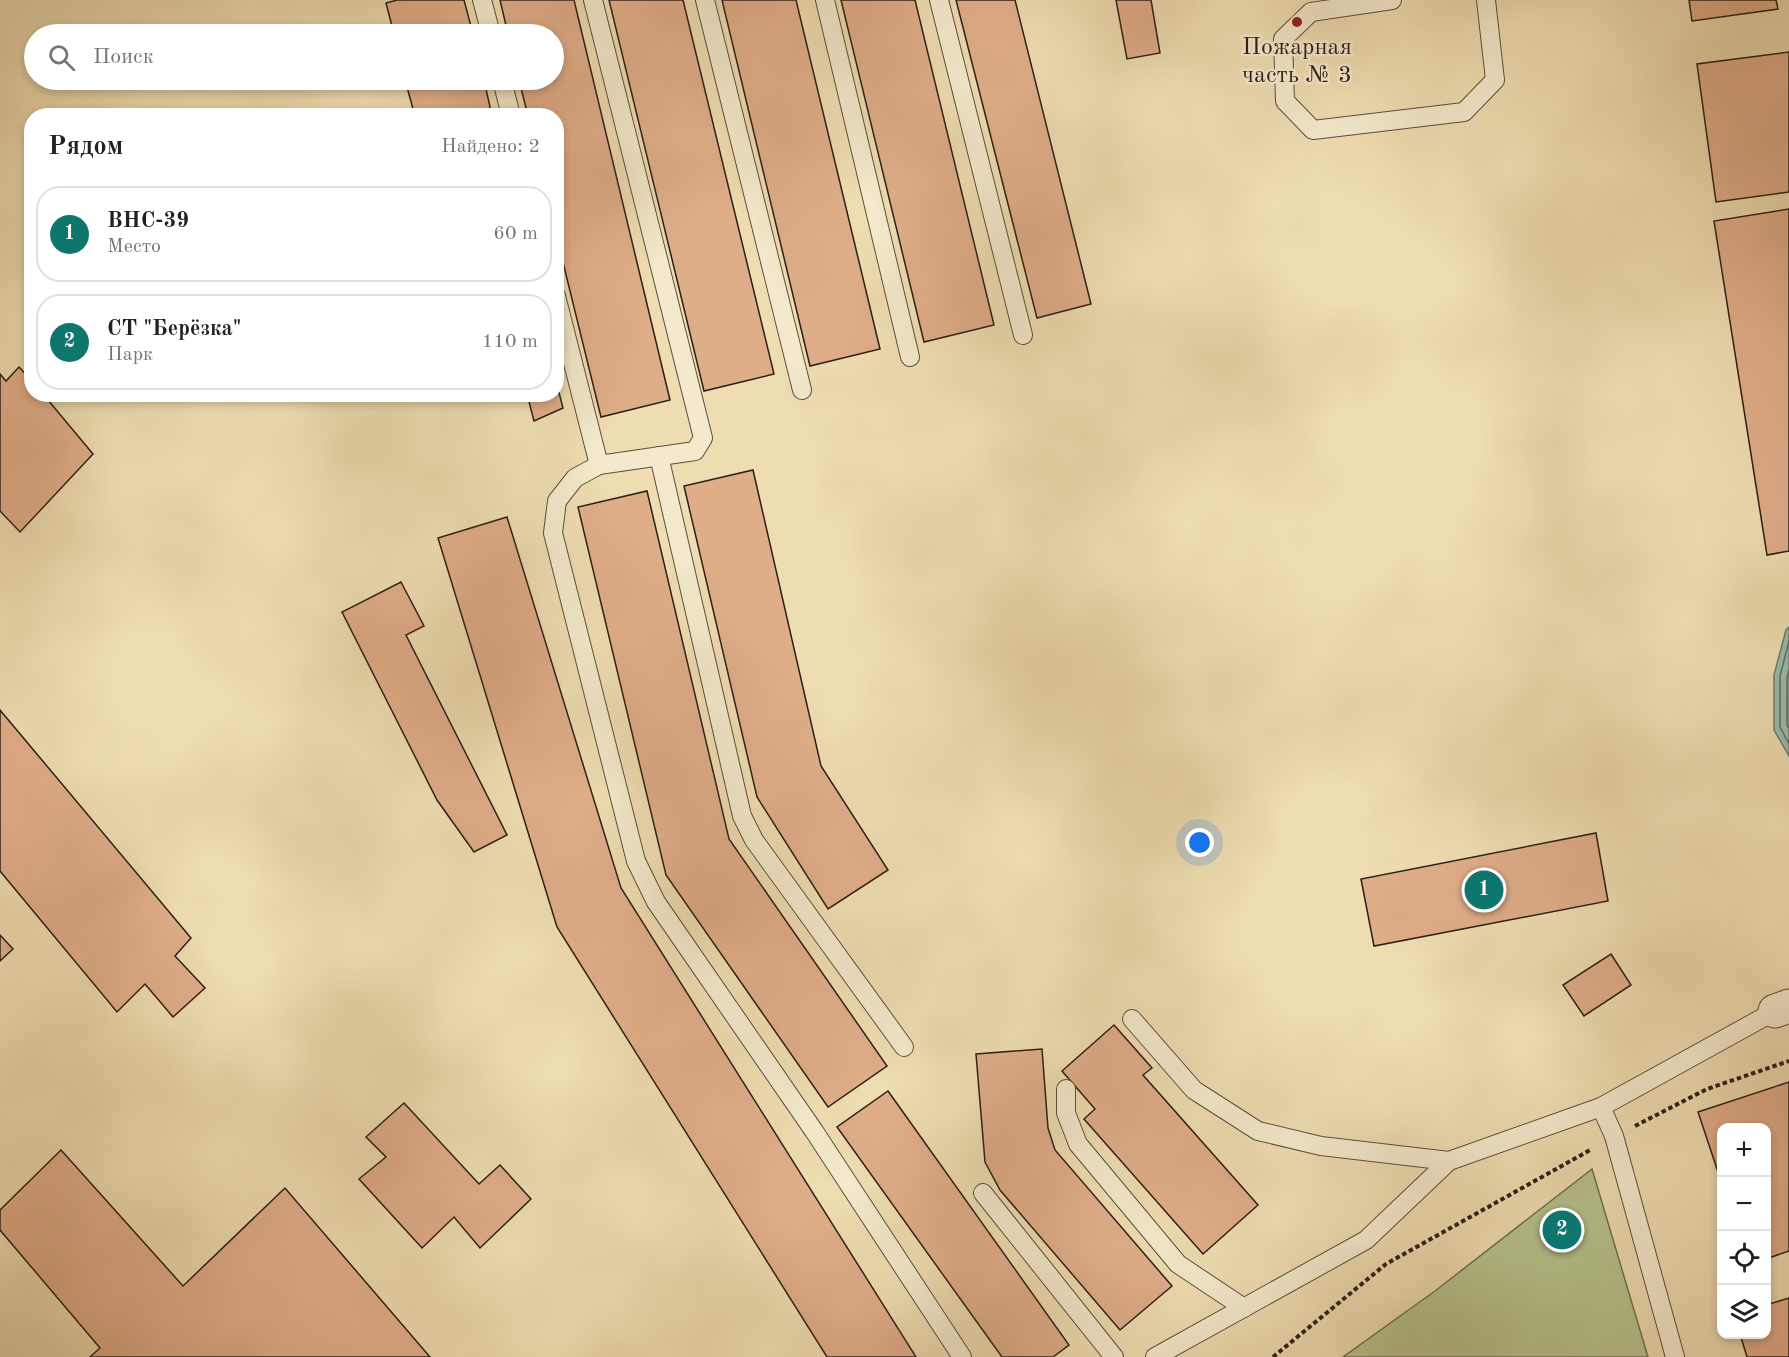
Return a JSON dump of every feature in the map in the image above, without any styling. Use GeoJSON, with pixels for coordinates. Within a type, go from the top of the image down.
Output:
{"type":"FeatureCollection","features":[{"type":"Feature","properties":{"kind":"lane"},"geometry":{"type":"LineString","coordinates":[[482,0],[488,24]]}},
{"type":"Feature","properties":{"kind":"lane"},"geometry":{"type":"LineString","coordinates":[[593,0],[703,438],[695,451],[599,465],[575,478],[557,501],[553,533],[636,861],[656,902],[814,1131],[962,1357]]}},
{"type":"Feature","properties":{"kind":"lane"},"geometry":{"type":"LineString","coordinates":[[705,0],[802,390]]}},
{"type":"Feature","properties":{"kind":"lane"},"geometry":{"type":"LineString","coordinates":[[825,0],[910,357]]}},
{"type":"Feature","properties":{"kind":"lane"},"geometry":{"type":"LineString","coordinates":[[939,0],[1023,335]]}},
{"type":"Feature","properties":{"kind":"lane"},"geometry":{"type":"LineString","coordinates":[[1392,0],[1311,12],[1283,39],[1285,101],[1314,130],[1464,112],[1495,80],[1486,0]]}},
{"type":"Feature","properties":{"kind":"lane"},"geometry":{"type":"LineString","coordinates":[[504,90],[509,108]]}},
{"type":"Feature","properties":{"kind":"lane"},"geometry":{"type":"LineString","coordinates":[[564,327],[599,465]]}},
{"type":"Feature","properties":{"kind":"lane"},"geometry":{"type":"LineString","coordinates":[[659,456],[742,816],[754,840],[904,1047]]}},
{"type":"Feature","properties":{"kind":"lane"},"geometry":{"type":"LineString","coordinates":[[1155,1357],[1366,1240],[1449,1161],[1601,1107],[1782,1008]]}},
{"type":"Feature","properties":{"kind":"lane"},"geometry":{"type":"LineString","coordinates":[[1132,1019],[1194,1090],[1257,1131],[1322,1146],[1449,1161]]}},
{"type":"Feature","properties":{"kind":"lane"},"geometry":{"type":"LineString","coordinates":[[1066,1089],[1066,1113],[1078,1144],[1178,1264],[1244,1308]]}},
{"type":"Feature","properties":{"kind":"lane"},"geometry":{"type":"LineString","coordinates":[[1601,1107],[1614,1136],[1675,1357]]}},
{"type":"Feature","properties":{"kind":"lane"},"geometry":{"type":"LineString","coordinates":[[983,1193],[1114,1357]]}},
{"type":"Feature","properties":{"kind":"path"},"geometry":{"type":"LineString","coordinates":[[1274,1357],[1386,1264],[1614,1136],[1707,1089],[1789,1061]]}},
{"type":"Feature","properties":{"kind":"green space"},"geometry":{"type":"Polygon","coordinates":[[[1592,1169],[1648,1357],[1343,1357],[1435,1291],[1592,1169]]]}},
{"type":"Feature","properties":{"kind":"water"},"geometry":{"type":"Polygon","coordinates":[[[1789,627],[1789,756],[1774,730],[1774,675],[1786,630],[1789,627]]]}},
{"type":"Feature","properties":{"kind":"building"},"geometry":{"type":"Polygon","coordinates":[[[397,0],[464,0],[470,24],[391,24],[386,3],[397,0]]]}},
{"type":"Feature","properties":{"kind":"building"},"geometry":{"type":"Polygon","coordinates":[[[500,0],[574,0],[670,400],[601,417],[564,267],[564,108],[526,108],[522,90],[564,90],[564,24],[506,24],[500,0]]]}},
{"type":"Feature","properties":{"kind":"building"},"geometry":{"type":"Polygon","coordinates":[[[609,0],[683,0],[774,374],[704,391],[609,0]]]}},
{"type":"Feature","properties":{"kind":"building"},"geometry":{"type":"Polygon","coordinates":[[[722,0],[796,0],[880,349],[810,366],[722,0]]]}},
{"type":"Feature","properties":{"kind":"building"},"geometry":{"type":"Polygon","coordinates":[[[841,0],[915,0],[994,325],[924,342],[841,0]]]}},
{"type":"Feature","properties":{"kind":"building"},"geometry":{"type":"Polygon","coordinates":[[[956,0],[1015,0],[1091,304],[1037,318],[956,0]]]}},
{"type":"Feature","properties":{"kind":"building"},"geometry":{"type":"Polygon","coordinates":[[[1116,0],[1151,0],[1160,53],[1127,59],[1116,0]]]}},
{"type":"Feature","properties":{"kind":"building"},"geometry":{"type":"Polygon","coordinates":[[[1689,0],[1776,0],[1778,9],[1692,21],[1689,0]]]}},
{"type":"Feature","properties":{"kind":"building"},"geometry":{"type":"Polygon","coordinates":[[[1789,52],[1789,192],[1716,202],[1697,64],[1789,52]]]}},
{"type":"Feature","properties":{"kind":"building"},"geometry":{"type":"Polygon","coordinates":[[[408,90],[486,90],[490,108],[413,108],[408,90]]]}},
{"type":"Feature","properties":{"kind":"building"},"geometry":{"type":"Polygon","coordinates":[[[1789,209],[1789,551],[1767,555],[1714,221],[1789,209]]]}},
{"type":"Feature","properties":{"kind":"building"},"geometry":{"type":"Polygon","coordinates":[[[19,367],[24,372],[24,402],[50,402],[93,454],[20,532],[0,511],[0,374],[6,381],[19,367]]]}},
{"type":"Feature","properties":{"kind":"building"},"geometry":{"type":"Polygon","coordinates":[[[529,402],[561,402],[563,408],[534,421],[529,402]]]}},
{"type":"Feature","properties":{"kind":"building"},"geometry":{"type":"Polygon","coordinates":[[[753,470],[821,766],[888,870],[828,909],[757,797],[684,486],[753,470]]]}},
{"type":"Feature","properties":{"kind":"building"},"geometry":{"type":"Polygon","coordinates":[[[647,491],[729,839],[887,1066],[828,1107],[666,875],[578,507],[647,491]]]}},
{"type":"Feature","properties":{"kind":"building"},"geometry":{"type":"Polygon","coordinates":[[[507,517],[621,888],[916,1357],[827,1357],[557,927],[438,538],[507,517]]]}},
{"type":"Feature","properties":{"kind":"building"},"geometry":{"type":"Polygon","coordinates":[[[401,582],[424,626],[406,635],[507,835],[474,852],[437,800],[342,612],[401,582]]]}},
{"type":"Feature","properties":{"kind":"building"},"geometry":{"type":"Polygon","coordinates":[[[0,710],[191,938],[175,956],[205,988],[173,1017],[145,984],[117,1012],[0,871],[0,710]]]}},
{"type":"Feature","properties":{"kind":"building"},"geometry":{"type":"Polygon","coordinates":[[[1596,833],[1608,901],[1374,946],[1361,879],[1596,833]]]}},
{"type":"Feature","properties":{"kind":"building"},"geometry":{"type":"Polygon","coordinates":[[[0,935],[13,949],[0,961],[0,935]]]}},
{"type":"Feature","properties":{"kind":"building"},"geometry":{"type":"Polygon","coordinates":[[[1611,954],[1631,985],[1584,1016],[1563,985],[1611,954]]]}},
{"type":"Feature","properties":{"kind":"building"},"geometry":{"type":"Polygon","coordinates":[[[1114,1025],[1152,1068],[1143,1075],[1258,1205],[1203,1254],[1084,1119],[1095,1109],[1062,1071],[1114,1025]]]}},
{"type":"Feature","properties":{"kind":"building"},"geometry":{"type":"Polygon","coordinates":[[[1042,1049],[1048,1128],[1055,1150],[1172,1286],[1120,1330],[1000,1190],[985,1162],[976,1054],[1042,1049]]]}},
{"type":"Feature","properties":{"kind":"building"},"geometry":{"type":"Polygon","coordinates":[[[1789,1082],[1789,1251],[1771,1257],[1771,1123],[1717,1123],[1717,1169],[1698,1112],[1789,1082]]]}},
{"type":"Feature","properties":{"kind":"building"},"geometry":{"type":"Polygon","coordinates":[[[888,1091],[1069,1345],[1053,1357],[1002,1357],[837,1127],[888,1091]]]}},
{"type":"Feature","properties":{"kind":"building"},"geometry":{"type":"Polygon","coordinates":[[[404,1103],[479,1184],[500,1165],[531,1199],[480,1248],[454,1217],[422,1248],[359,1179],[386,1157],[366,1137],[404,1103]]]}},
{"type":"Feature","properties":{"kind":"building"},"geometry":{"type":"Polygon","coordinates":[[[61,1150],[183,1286],[285,1188],[430,1357],[90,1357],[100,1348],[0,1230],[0,1210],[61,1150]]]}},
{"type":"Feature","properties":{"kind":"building"},"geometry":{"type":"Polygon","coordinates":[[[1789,1298],[1789,1357],[1747,1357],[1742,1339],[1771,1339],[1771,1303],[1789,1298]]]}},
{"type":"Feature","properties":{"kind":"place","name":"Пожарная часть № 3"},"geometry":{"type":"Point","coordinates":[1297,22]}},
{"type":"Feature","properties":{"kind":"place","name":"ВНС-39"},"geometry":{"type":"Point","coordinates":[1484,890]}},
{"type":"Feature","properties":{"kind":"place","name":"СТ \"Берёзка\""},"geometry":{"type":"Point","coordinates":[1562,1230]}}]}
